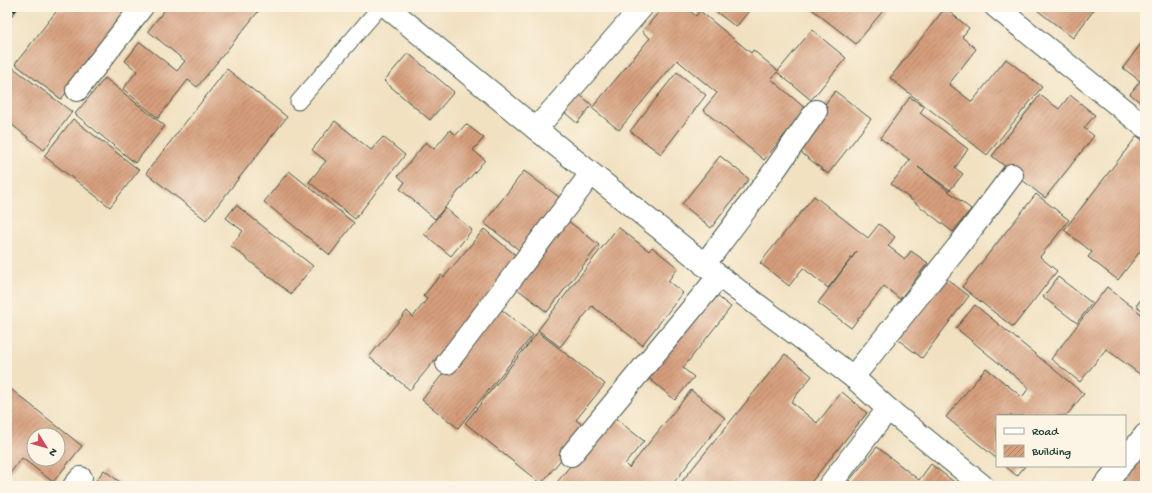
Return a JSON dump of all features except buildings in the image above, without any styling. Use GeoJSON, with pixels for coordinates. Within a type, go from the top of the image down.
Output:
{"type":"FeatureCollection","features":[{"type":"Feature","properties":{"kind":"street"},"geometry":{"type":"LineString","coordinates":[[78,90],[142,7]]}},
{"type":"Feature","properties":{"kind":"street"},"geometry":{"type":"LineString","coordinates":[[387,7],[711,271],[853,378],[888,409],[983,486]]}},
{"type":"Feature","properties":{"kind":"street"},"geometry":{"type":"LineString","coordinates":[[536,129],[642,7]]}},
{"type":"Feature","properties":{"kind":"street"},"geometry":{"type":"LineString","coordinates":[[996,7],[1145,127]]}},
{"type":"Feature","properties":{"kind":"street"},"geometry":{"type":"LineString","coordinates":[[571,455],[711,271],[767,181],[816,111]]}},
{"type":"Feature","properties":{"kind":"street"},"geometry":{"type":"LineString","coordinates":[[448,363],[591,174]]}},
{"type":"Feature","properties":{"kind":"street"},"geometry":{"type":"LineString","coordinates":[[853,378],[957,248],[1012,175]]}},
{"type":"Feature","properties":{"kind":"street"},"geometry":{"type":"LineString","coordinates":[[829,486],[888,409]]}},
{"type":"Feature","properties":{"kind":"street"},"geometry":{"type":"LineString","coordinates":[[1126,459],[1145,435]]}},
{"type":"Feature","properties":{"kind":"street"},"geometry":{"type":"LineString","coordinates":[[1104,486],[1119,467]]}},
{"type":"Feature","properties":{"kind":"lane"},"geometry":{"type":"LineString","coordinates":[[298,102],[380,7]]}},
{"type":"Feature","properties":{"kind":"railway"},"geometry":{"type":"LineString","coordinates":[[7,18],[17,7]]}}]}
